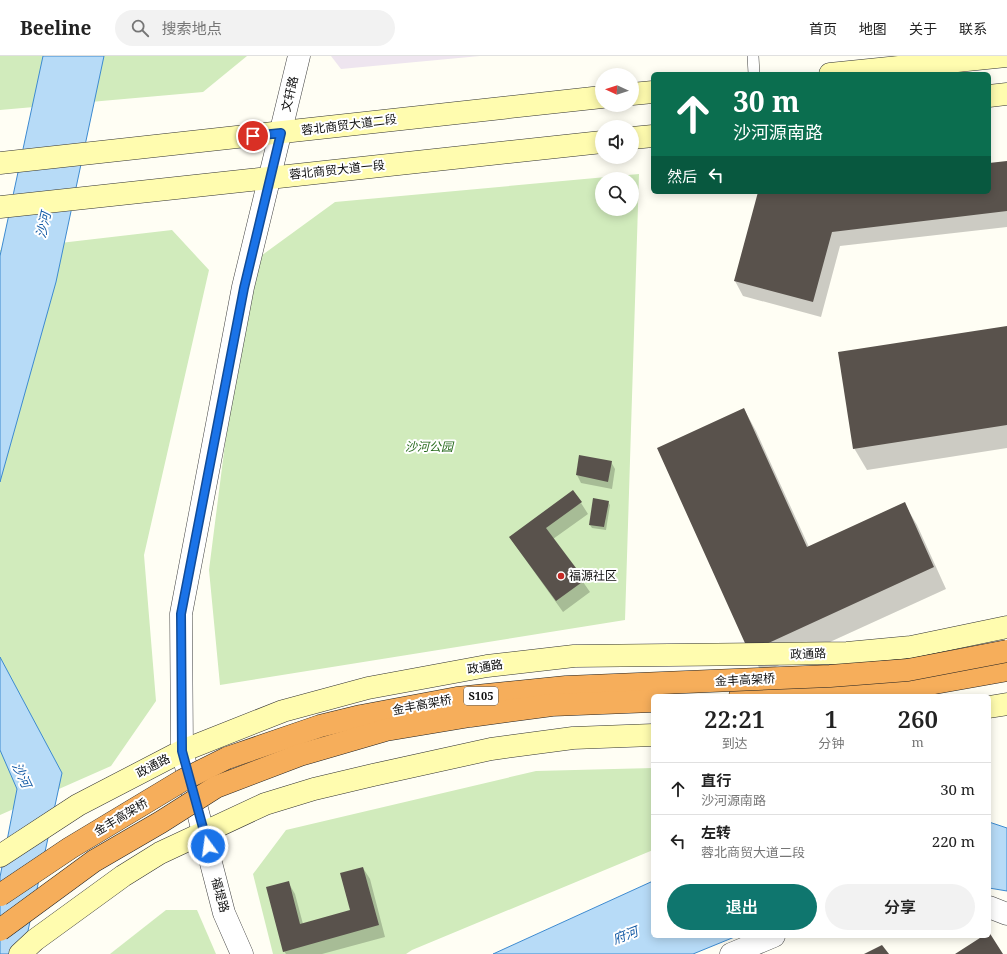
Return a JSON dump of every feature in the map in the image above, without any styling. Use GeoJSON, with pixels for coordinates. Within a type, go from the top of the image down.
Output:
{"type":"FeatureCollection","features":[{"type":"Feature","properties":{"kind":"highway","name":"金丰高架桥"},"geometry":{"type":"LineString","coordinates":[[0,895],[70,848],[183,780],[227,758],[320,726],[360,716],[457,698],[566,687],[830,676],[908,670],[1007,651]]}},
{"type":"Feature","properties":{"kind":"highway","name":"金丰高架桥"},"geometry":{"type":"LineString","coordinates":[[781,694],[863,690],[928,684],[1007,670]]}},
{"type":"Feature","properties":{"kind":"highway","name":"金丰高架桥"},"geometry":{"type":"LineString","coordinates":[[0,930],[94,861],[161,822],[216,787],[300,755],[386,730],[470,716],[552,705],[651,701]]}},
{"type":"Feature","properties":{"kind":"main road"},"geometry":{"type":"LineString","coordinates":[[850,72],[1006,56]]}},
{"type":"Feature","properties":{"kind":"main road"},"geometry":{"type":"LineString","coordinates":[[639,93],[651,92]]}},
{"type":"Feature","properties":{"kind":"main road"},"geometry":{"type":"LineString","coordinates":[[991,96],[1007,94]]}},
{"type":"Feature","properties":{"kind":"main road","name":"蓉北商贸大道二段"},"geometry":{"type":"LineString","coordinates":[[0,163],[595,98]]}},
{"type":"Feature","properties":{"kind":"main road"},"geometry":{"type":"LineString","coordinates":[[639,137],[651,136]]}},
{"type":"Feature","properties":{"kind":"main road","name":"蓉北商贸大道一段"},"geometry":{"type":"LineString","coordinates":[[0,207],[595,143]]}},
{"type":"Feature","properties":{"kind":"main road","name":"政通路"},"geometry":{"type":"LineString","coordinates":[[0,856],[78,805],[182,751],[283,710],[368,688],[487,666],[574,656],[784,655],[847,653],[911,647],[1007,628]]}},
{"type":"Feature","properties":{"kind":"main road"},"geometry":{"type":"LineString","coordinates":[[991,707],[1007,704]]}},
{"type":"Feature","properties":{"kind":"main road"},"geometry":{"type":"LineString","coordinates":[[20,954],[35,940],[123,876],[160,853],[265,804],[314,789],[491,749],[573,738],[651,735]]}},
{"type":"Feature","properties":{"kind":"street","name":"文轩路"},"geometry":{"type":"LineString","coordinates":[[182,751],[181,614],[244,288],[299,56]]}},
{"type":"Feature","properties":{"kind":"street","name":"福堤路"},"geometry":{"type":"LineString","coordinates":[[182,751],[224,913],[242,954]]}},
{"type":"Feature","properties":{"kind":"street"},"geometry":{"type":"LineString","coordinates":[[991,908],[1007,914]]}},
{"type":"Feature","properties":{"kind":"street"},"geometry":{"type":"LineString","coordinates":[[731,954],[769,938]]}},
{"type":"Feature","properties":{"kind":"lane"},"geometry":{"type":"LineString","coordinates":[[753,56],[754,72]]}},
{"type":"Feature","properties":{"kind":"shaded area"},"geometry":{"type":"Polygon","coordinates":[[[331,56],[480,56],[341,69],[331,56]]]}},
{"type":"Feature","properties":{"kind":"green space"},"geometry":{"type":"Polygon","coordinates":[[[0,56],[247,56],[203,92],[0,110],[0,56]]]}},
{"type":"Feature","properties":{"kind":"green space","name":"沙河公园"},"geometry":{"type":"Polygon","coordinates":[[[595,178],[595,216],[638,216],[625,620],[220,685],[209,570],[225,444],[254,261],[335,202],[595,178]]]}},
{"type":"Feature","properties":{"kind":"green space"},"geometry":{"type":"Polygon","coordinates":[[[172,230],[209,270],[144,555],[156,701],[111,766],[0,815],[0,250],[172,230]]]}},
{"type":"Feature","properties":{"kind":"green space"},"geometry":{"type":"Polygon","coordinates":[[[651,768],[651,851],[412,950],[406,954],[273,954],[253,874],[286,830],[536,771],[651,768]]]}},
{"type":"Feature","properties":{"kind":"green space"},"geometry":{"type":"Polygon","coordinates":[[[166,910],[197,910],[216,954],[110,954],[166,910]]]}},
{"type":"Feature","properties":{"kind":"water","name":"沙河"},"geometry":{"type":"Polygon","coordinates":[[[43,56],[104,56],[56,282],[0,482],[0,256],[43,56]]]}},
{"type":"Feature","properties":{"kind":"water","name":"沙河"},"geometry":{"type":"Polygon","coordinates":[[[0,657],[62,773],[23,954],[0,954],[0,877],[17,789],[0,750],[0,657]]]}},
{"type":"Feature","properties":{"kind":"water"},"geometry":{"type":"Polygon","coordinates":[[[991,823],[1007,828],[1007,891],[991,888],[991,823]]]}},
{"type":"Feature","properties":{"kind":"water","name":"府河"},"geometry":{"type":"Polygon","coordinates":[[[651,882],[651,938],[732,938],[693,954],[493,954],[651,882]]]}},
{"type":"Feature","properties":{"kind":"building"},"geometry":{"type":"Polygon","coordinates":[[[1007,161],[1007,211],[832,232],[813,302],[734,281],[757,194],[991,194],[991,163],[1007,161]]]}},
{"type":"Feature","properties":{"kind":"building"},"geometry":{"type":"Polygon","coordinates":[[[1007,326],[1007,425],[853,449],[838,352],[1007,326]]]}},
{"type":"Feature","properties":{"kind":"building"},"geometry":{"type":"Polygon","coordinates":[[[744,408],[807,547],[905,502],[934,567],[749,652],[657,448],[744,408]]]}},
{"type":"Feature","properties":{"kind":"building"},"geometry":{"type":"Polygon","coordinates":[[[579,455],[612,461],[608,482],[576,475],[579,455]]]}},
{"type":"Feature","properties":{"kind":"building"},"geometry":{"type":"Polygon","coordinates":[[[573,490],[582,502],[546,528],[585,580],[556,601],[509,537],[573,490]]]}},
{"type":"Feature","properties":{"kind":"building"},"geometry":{"type":"Polygon","coordinates":[[[593,498],[609,501],[604,527],[589,525],[593,498]]]}},
{"type":"Feature","properties":{"kind":"building"},"geometry":{"type":"Polygon","coordinates":[[[363,867],[379,925],[283,952],[266,887],[289,881],[300,924],[350,910],[340,873],[363,867]]]}},
{"type":"Feature","properties":{"kind":"building"},"geometry":{"type":"Polygon","coordinates":[[[991,935],[1003,954],[955,954],[980,938],[991,938],[991,935]]]}},
{"type":"Feature","properties":{"kind":"building"},"geometry":{"type":"Polygon","coordinates":[[[882,945],[889,954],[864,954],[882,945]]]}},
{"type":"Feature","properties":{"kind":"place","name":"福源社区"},"geometry":{"type":"Point","coordinates":[561,576]}},
{"type":"Feature","properties":{"kind":"route"},"geometry":{"type":"LineString","coordinates":[[208,846],[182,751],[181,614],[244,288],[281,133],[253,136]]}}]}
